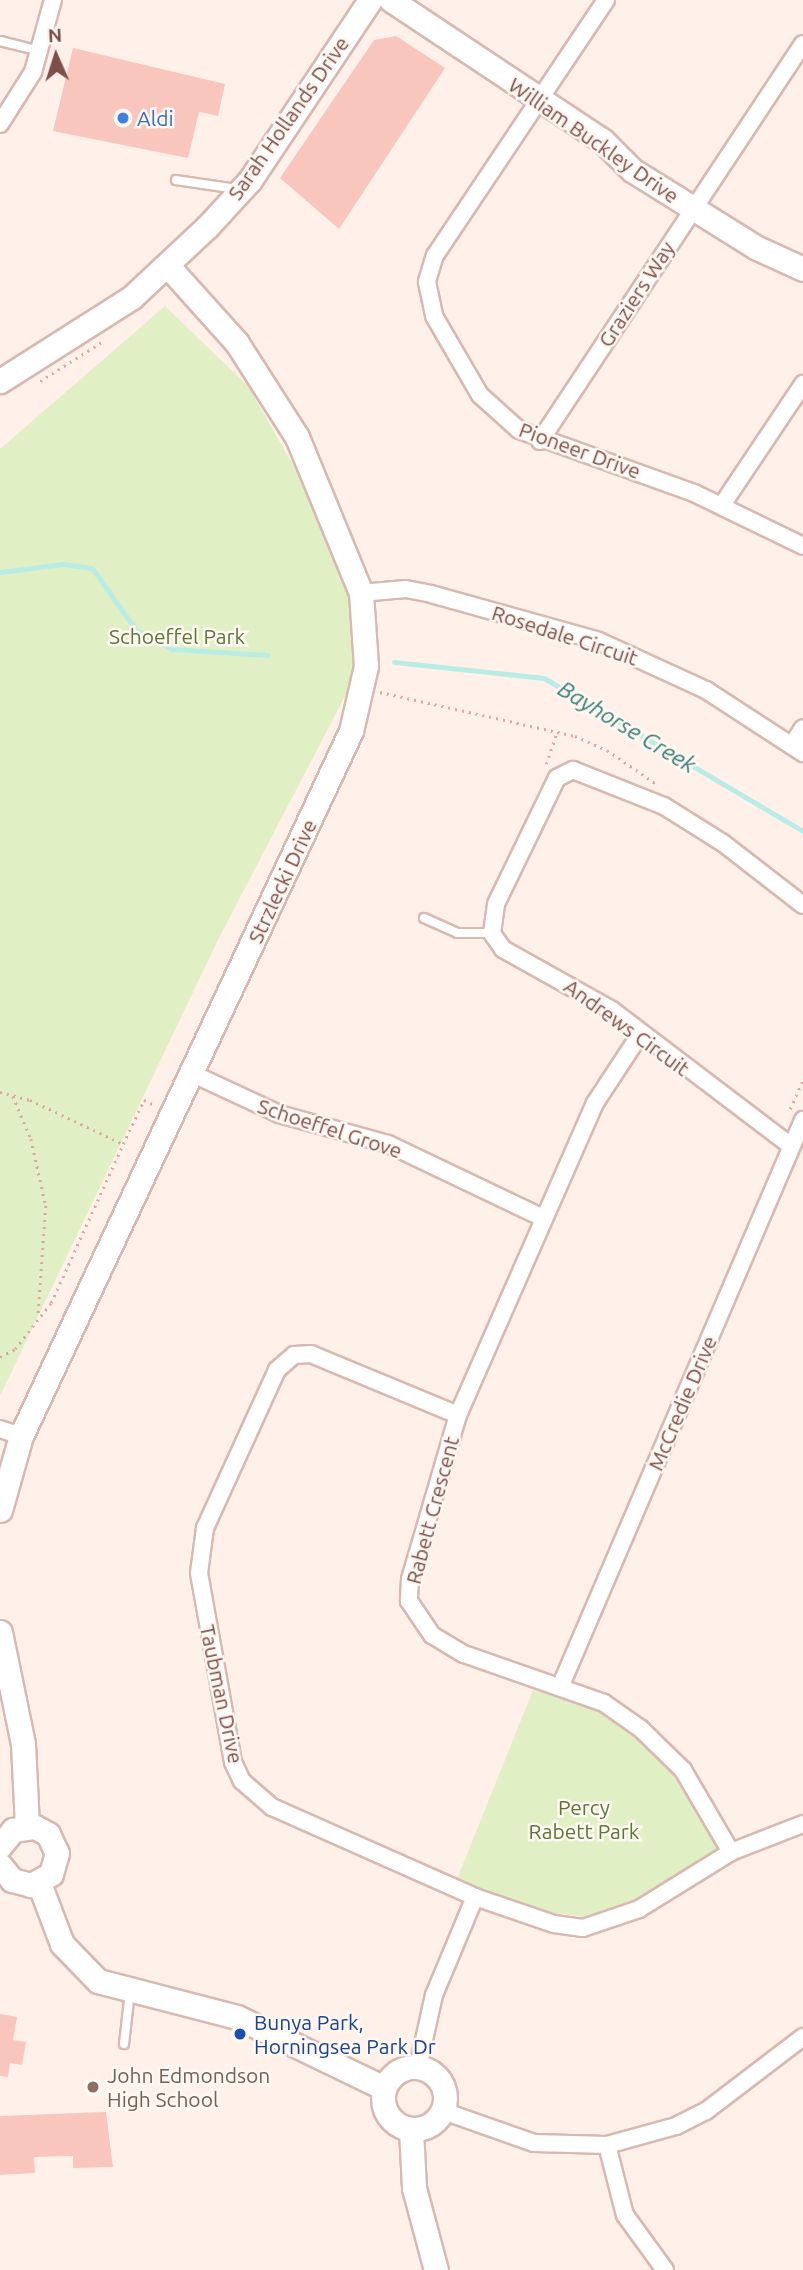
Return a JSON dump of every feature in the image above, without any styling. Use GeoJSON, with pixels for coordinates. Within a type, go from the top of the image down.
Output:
{"type":"FeatureCollection","features":[{"type":"Feature","properties":{"kind":"street"},"geometry":{"type":"LineString","coordinates":[[0,124],[40,51],[53,0]]}},
{"type":"Feature","properties":{"kind":"street","name":"Sarah Hollands Drive"},"geometry":{"type":"LineString","coordinates":[[0,381],[131,298],[168,265],[241,190],[370,0]]}},
{"type":"Feature","properties":{"kind":"street","name":"William Buckley Drive"},"geometry":{"type":"LineString","coordinates":[[391,0],[692,207],[755,247],[803,269]]}},
{"type":"Feature","properties":{"kind":"street","name":"Pioneer Drive"},"geometry":{"type":"LineString","coordinates":[[606,0],[442,244],[427,282],[434,316],[474,387],[504,420],[540,440],[722,505],[803,546]]}},
{"type":"Feature","properties":{"kind":"street","name":"Graziers Way"},"geometry":{"type":"LineString","coordinates":[[540,440],[692,207],[803,44]]}},
{"type":"Feature","properties":{"kind":"street","name":"Strzlecki Drive"},"geometry":{"type":"LineString","coordinates":[[0,1510],[10,1433],[193,1074],[358,711],[366,666],[361,593],[321,491],[270,389],[237,343],[168,265]]}},
{"type":"Feature","properties":{"kind":"street"},"geometry":{"type":"LineString","coordinates":[[722,505],[803,384]]}},
{"type":"Feature","properties":{"kind":"street","name":"Rosedale Circuit"},"geometry":{"type":"LineString","coordinates":[[361,593],[406,589],[599,641],[706,690],[797,749],[803,728]]}},
{"type":"Feature","properties":{"kind":"street"},"geometry":{"type":"LineString","coordinates":[[492,933],[496,904],[557,778],[573,770],[664,806],[723,843],[803,905]]}},
{"type":"Feature","properties":{"kind":"street","name":"Andrews Circuit"},"geometry":{"type":"LineString","coordinates":[[492,933],[503,949],[573,985],[791,1146]]}},
{"type":"Feature","properties":{"kind":"street","name":"Rabett Crescent"},"geometry":{"type":"LineString","coordinates":[[639,1035],[610,1073],[543,1218],[458,1415],[410,1579],[414,1616],[432,1635],[464,1654],[523,1678],[561,1685],[613,1709],[683,1770],[731,1852]]}},
{"type":"Feature","properties":{"kind":"street","name":"Schoeffel Grove"},"geometry":{"type":"LineString","coordinates":[[193,1074],[279,1114],[388,1144],[543,1218]]}},
{"type":"Feature","properties":{"kind":"street","name":"McCredie Drive"},"geometry":{"type":"LineString","coordinates":[[561,1685],[803,1120]]}},
{"type":"Feature","properties":{"kind":"street","name":"Taubman Drive"},"geometry":{"type":"LineString","coordinates":[[458,1415],[311,1354],[293,1355],[277,1370],[205,1528],[200,1573],[233,1762],[242,1781],[272,1807],[475,1897],[554,1924],[583,1928],[639,1909],[731,1852],[803,1824]]}},
{"type":"Feature","properties":{"kind":"street"},"geometry":{"type":"LineString","coordinates":[[0,1632],[23,1744],[27,1826]]}},
{"type":"Feature","properties":{"kind":"street"},"geometry":{"type":"LineString","coordinates":[[0,1846],[13,1830],[27,1826],[48,1834],[56,1846],[55,1868],[39,1883],[12,1881],[0,1865]]}},
{"type":"Feature","properties":{"kind":"street"},"geometry":{"type":"LineString","coordinates":[[39,1883],[70,1957],[98,1981],[237,2017],[384,2088]]}},
{"type":"Feature","properties":{"kind":"street"},"geometry":{"type":"LineString","coordinates":[[418,2067],[434,1995],[475,1897]]}},
{"type":"Feature","properties":{"kind":"street"},"geometry":{"type":"LineString","coordinates":[[443,2111],[534,2143],[607,2145],[676,2126],[706,2111],[803,2038]]}},
{"type":"Feature","properties":{"kind":"street"},"geometry":{"type":"LineString","coordinates":[[418,2067],[441,2083],[443,2111],[430,2125],[411,2130],[390,2119],[383,2104],[384,2088],[397,2071],[418,2067]]}},
{"type":"Feature","properties":{"kind":"street"},"geometry":{"type":"LineString","coordinates":[[411,2130],[414,2188],[436,2270]]}},
{"type":"Feature","properties":{"kind":"street"},"geometry":{"type":"LineString","coordinates":[[607,2145],[625,2215],[665,2270]]}},
{"type":"Feature","properties":{"kind":"lane"},"geometry":{"type":"LineString","coordinates":[[0,41],[40,51]]}},
{"type":"Feature","properties":{"kind":"lane"},"geometry":{"type":"LineString","coordinates":[[176,180],[241,190]]}},
{"type":"Feature","properties":{"kind":"lane"},"geometry":{"type":"LineString","coordinates":[[424,918],[457,933],[492,933]]}},
{"type":"Feature","properties":{"kind":"lane"},"geometry":{"type":"LineString","coordinates":[[124,2044],[130,1990]]}},
{"type":"Feature","properties":{"kind":"path"},"geometry":{"type":"LineString","coordinates":[[377,687],[384,694],[450,705],[556,735],[546,765],[557,778]]}},
{"type":"Feature","properties":{"kind":"path"},"geometry":{"type":"LineString","coordinates":[[0,1092],[123,1144]]}},
{"type":"Feature","properties":{"kind":"path"},"geometry":{"type":"LineString","coordinates":[[13,1096],[44,1192],[38,1318]]}},
{"type":"Feature","properties":{"kind":"path"},"geometry":{"type":"LineString","coordinates":[[0,1357],[15,1349],[51,1303],[144,1100],[174,1113]]}},
{"type":"Feature","properties":{"kind":"green space","name":"Schoeffel Park"},"geometry":{"type":"Polygon","coordinates":[[[165,306],[248,386],[316,505],[357,618],[355,677],[219,938],[0,1396],[0,449],[165,306]]]}},
{"type":"Feature","properties":{"kind":"green space","name":"Percy Rabett Park"},"geometry":{"type":"Polygon","coordinates":[[[533,1690],[598,1710],[639,1738],[669,1769],[722,1850],[639,1900],[585,1917],[534,1910],[457,1879],[533,1690]]]}},
{"type":"Feature","properties":{"kind":"building"},"geometry":{"type":"Polygon","coordinates":[[[396,36],[445,68],[339,229],[280,178],[374,40],[396,36]]]}},
{"type":"Feature","properties":{"kind":"building"},"geometry":{"type":"Polygon","coordinates":[[[73,48],[225,84],[218,116],[199,112],[188,158],[53,131],[73,48]]]}},
{"type":"Feature","properties":{"kind":"building"},"geometry":{"type":"Polygon","coordinates":[[[0,2014],[17,2017],[13,2040],[26,2042],[22,2065],[10,2063],[8,2077],[0,2076],[0,2014]]]}},
{"type":"Feature","properties":{"kind":"building"},"geometry":{"type":"Polygon","coordinates":[[[106,2112],[113,2167],[73,2168],[73,2156],[34,2157],[35,2173],[0,2175],[0,2116],[106,2112]]]}},
{"type":"Feature","properties":{"kind":"waterway","name":"Bayhorse Creek"},"geometry":{"type":"LineString","coordinates":[[0,572],[63,564],[92,568],[136,630],[172,649],[268,655]]}},
{"type":"Feature","properties":{"kind":"waterway","name":"Bayhorse Creek"},"geometry":{"type":"LineString","coordinates":[[394,662],[544,678],[803,831]]}},
{"type":"Feature","properties":{"kind":"place","name":"Aldi"},"geometry":{"type":"Point","coordinates":[123,118]}},
{"type":"Feature","properties":{"kind":"place","name":"Bunya Park, Horningsea Park Dr"},"geometry":{"type":"Point","coordinates":[240,2034]}},
{"type":"Feature","properties":{"kind":"place","name":"John Edmondson High School"},"geometry":{"type":"Point","coordinates":[93,2087]}}]}
